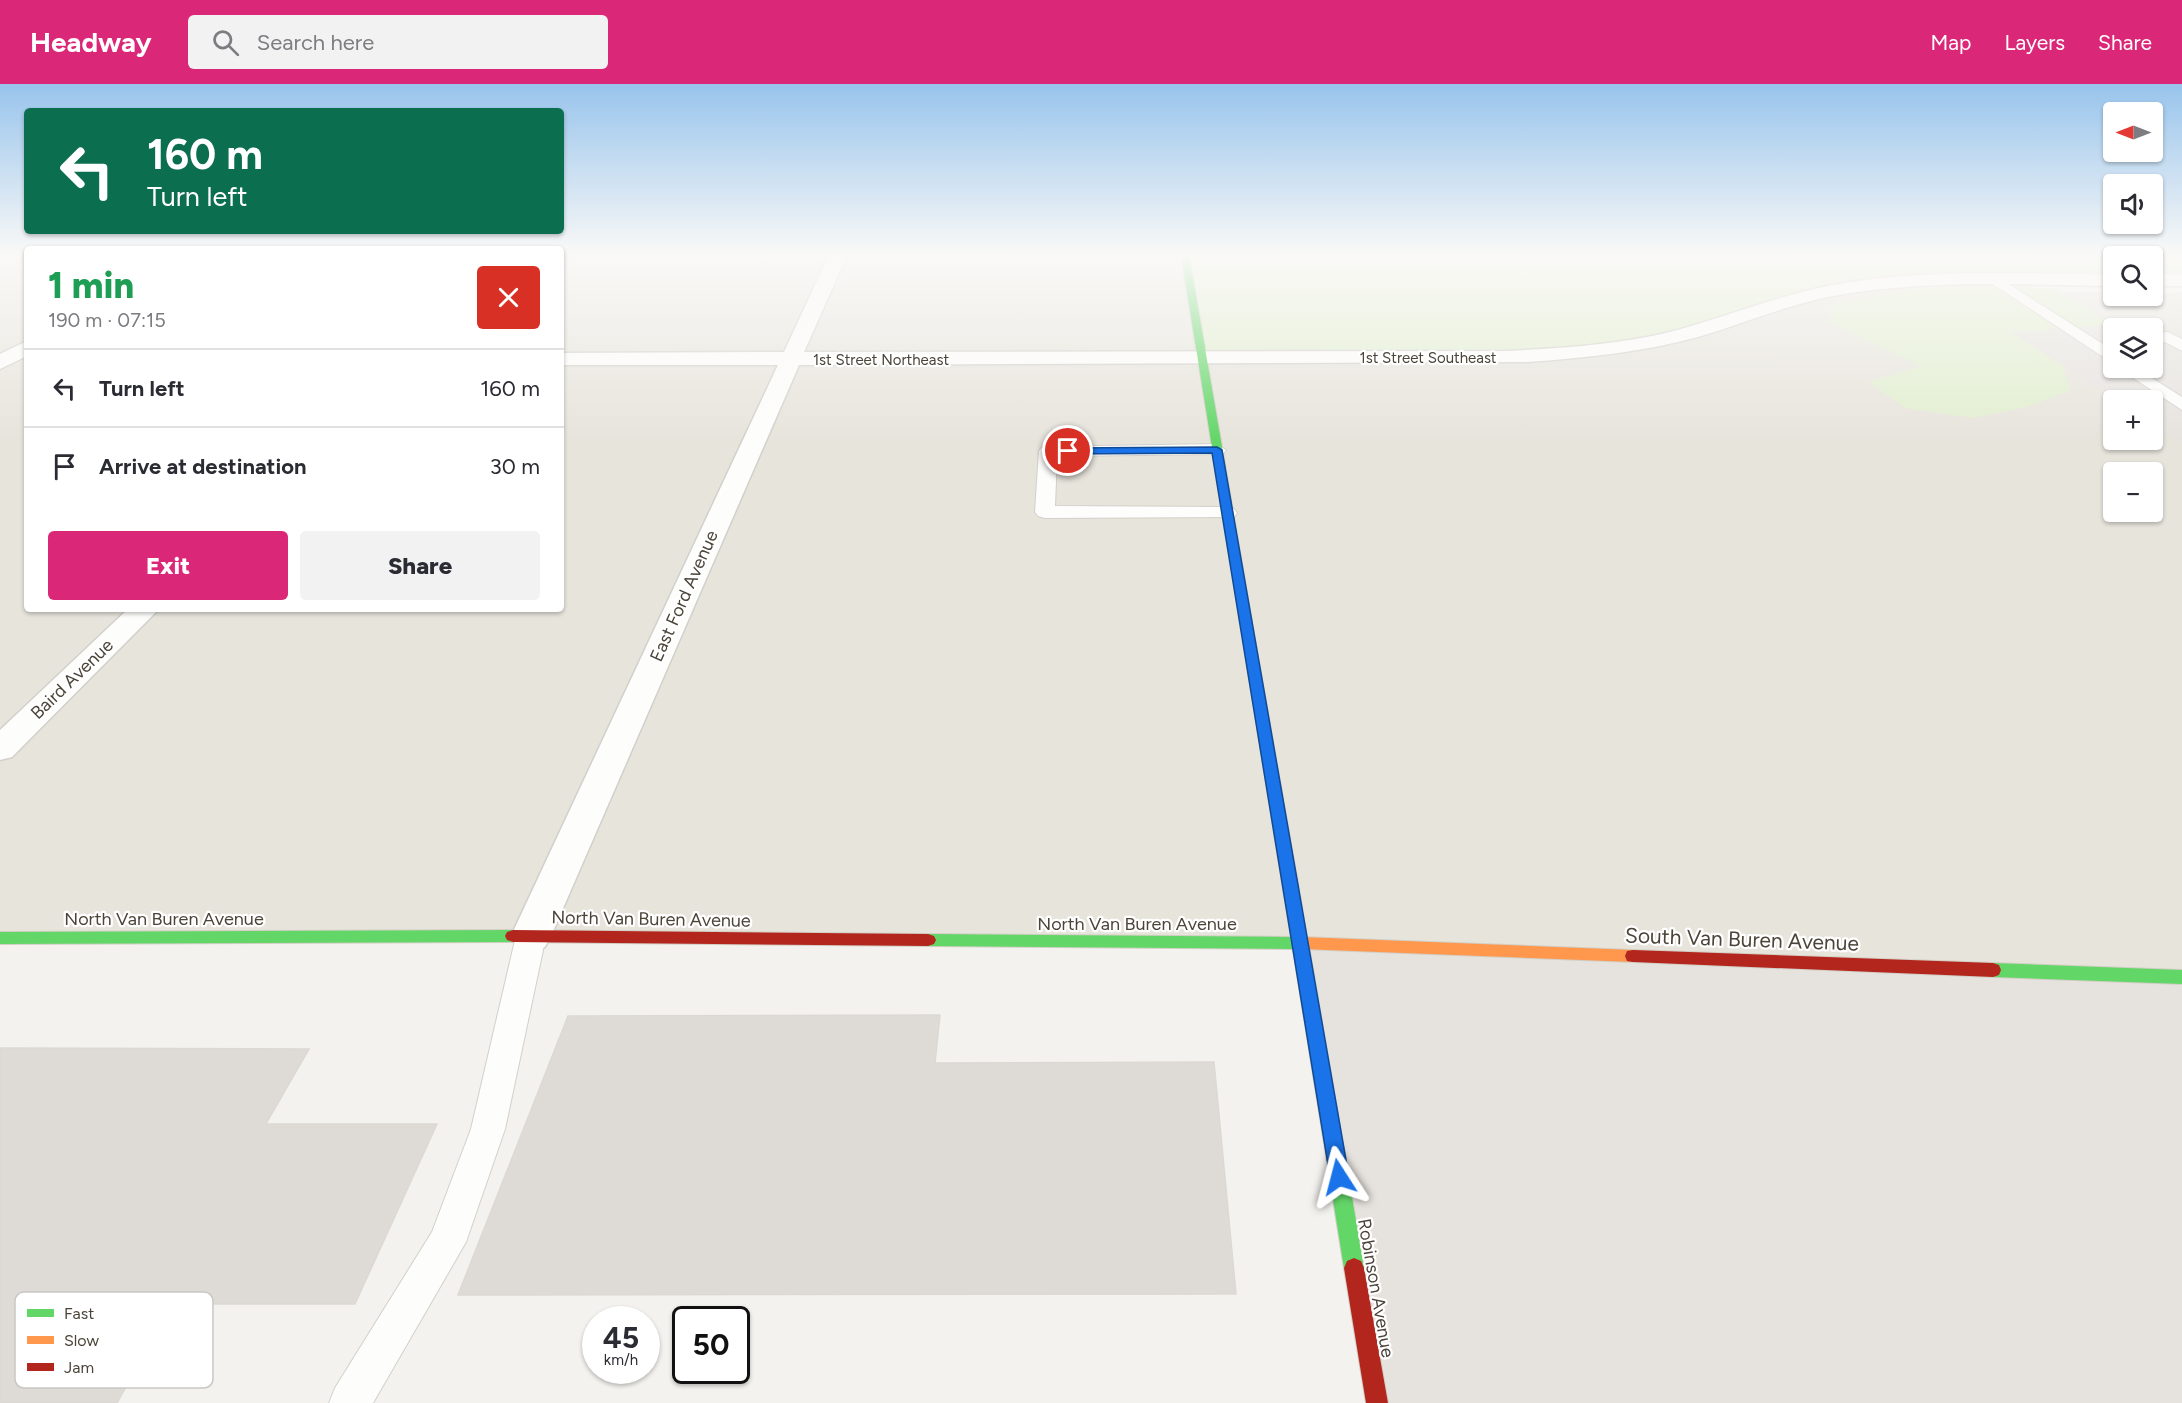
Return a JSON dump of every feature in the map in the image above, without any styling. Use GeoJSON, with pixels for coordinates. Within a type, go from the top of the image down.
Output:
{"type":"FeatureCollection","features":[{"type":"Feature","properties":{"kind":"main road","name":"Robinson Avenue"},"geometry":{"type":"LineString","coordinates":[[1194,317],[1377,1403]]}},
{"type":"Feature","properties":{"kind":"main road","name":"North Van Buren Avenue"},"geometry":{"type":"LineString","coordinates":[[0,938],[531,936],[1301,943]]}},
{"type":"Feature","properties":{"kind":"main road","name":"South Van Buren Avenue"},"geometry":{"type":"LineString","coordinates":[[1301,943],[2182,977]]}},
{"type":"Feature","properties":{"kind":"street","name":"East Ford Avenue"},"geometry":{"type":"LineString","coordinates":[[531,936],[810,317]]}},
{"type":"Feature","properties":{"kind":"street","name":"1st Street Southeast"},"geometry":{"type":"LineString","coordinates":[[1201,360],[1507,357],[1557,354],[1668,338],[1743,317]]}},
{"type":"Feature","properties":{"kind":"street"},"geometry":{"type":"LineString","coordinates":[[2,361],[24,349]]}},
{"type":"Feature","properties":{"kind":"street","name":"1st Street Northeast"},"geometry":{"type":"LineString","coordinates":[[564,359],[1201,360]]}},
{"type":"Feature","properties":{"kind":"street"},"geometry":{"type":"LineString","coordinates":[[2,361],[24,360]]}},
{"type":"Feature","properties":{"kind":"street","name":"Baird Avenue"},"geometry":{"type":"LineString","coordinates":[[0,749],[142,612]]}},
{"type":"Feature","properties":{"kind":"lane"},"geometry":{"type":"LineString","coordinates":[[2050,317],[2103,352]]}},
{"type":"Feature","properties":{"kind":"lane"},"geometry":{"type":"LineString","coordinates":[[2082,338],[2103,338]]}},
{"type":"Feature","properties":{"kind":"lane"},"geometry":{"type":"LineString","coordinates":[[2163,338],[2168,338],[2182,346]]}},
{"type":"Feature","properties":{"kind":"lane"},"geometry":{"type":"LineString","coordinates":[[2141,378],[2182,405]]}},
{"type":"Feature","properties":{"kind":"lane"},"geometry":{"type":"LineString","coordinates":[[1217,450],[1048,451],[1045,512],[1227,513]]}},
{"type":"Feature","properties":{"kind":"lane"},"geometry":{"type":"LineString","coordinates":[[350,1403],[447,1242],[488,1129],[531,936]]}},
{"type":"Feature","properties":{"kind":"shaded area"},"geometry":{"type":"Polygon","coordinates":[[[0,317],[24,317],[24,612],[564,612],[564,317],[2182,317],[2182,977],[1301,943],[0,937],[0,317]]]}},
{"type":"Feature","properties":{"kind":"shaded area"},"geometry":{"type":"Polygon","coordinates":[[[2009,331],[2103,331],[2103,378],[2163,378],[2163,331],[2182,331],[2182,443],[2163,431],[2163,390],[2103,390],[2103,392],[2009,331]]]}},
{"type":"Feature","properties":{"kind":"shaded area"},"geometry":{"type":"Polygon","coordinates":[[[1301,943],[2182,978],[2182,1403],[1377,1403],[1301,943]]]}},
{"type":"Feature","properties":{"kind":"shaded area"},"geometry":{"type":"Polygon","coordinates":[[[1510,1271],[2182,1311],[2182,1403],[1543,1403],[1510,1271]]]}},
{"type":"Feature","properties":{"kind":"green space"},"geometry":{"type":"Polygon","coordinates":[[[1194,317],[1745,317],[1722,324],[1557,354],[1201,360],[1194,317]]]}},
{"type":"Feature","properties":{"kind":"green space"},"geometry":{"type":"Polygon","coordinates":[[[1830,317],[2098,317],[2103,320],[2103,325],[2049,327],[2071,390],[2027,407],[1973,418],[1905,408],[1869,382],[1921,366],[1829,322],[1830,317]]]}},
{"type":"Feature","properties":{"kind":"building"},"geometry":{"type":"Polygon","coordinates":[[[940,1015],[935,1063],[1214,1062],[1236,1294],[458,1295],[568,1016],[940,1015]]]}},
{"type":"Feature","properties":{"kind":"building"},"geometry":{"type":"Polygon","coordinates":[[[0,1048],[309,1049],[266,1124],[437,1124],[355,1304],[213,1304],[213,1292],[15,1292],[15,1388],[125,1388],[117,1403],[0,1403],[0,1048]]]}},
{"type":"Feature","properties":{"kind":"traffic: fast"},"geometry":{"type":"LineString","coordinates":[[1195,317],[1251,651]]}},
{"type":"Feature","properties":{"kind":"traffic: fast"},"geometry":{"type":"LineString","coordinates":[[1291,889],[1354,1268]]}},
{"type":"Feature","properties":{"kind":"traffic: fast"},"geometry":{"type":"LineString","coordinates":[[0,938],[513,936]]}},
{"type":"Feature","properties":{"kind":"traffic: fast"},"geometry":{"type":"LineString","coordinates":[[928,940],[1302,943]]}},
{"type":"Feature","properties":{"kind":"traffic: fast"},"geometry":{"type":"LineString","coordinates":[[1993,970],[2182,977]]}},
{"type":"Feature","properties":{"kind":"traffic: slow"},"geometry":{"type":"LineString","coordinates":[[1302,943],[1633,956]]}},
{"type":"Feature","properties":{"kind":"traffic: jam"},"geometry":{"type":"LineString","coordinates":[[1251,651],[1291,889]]}},
{"type":"Feature","properties":{"kind":"traffic: jam"},"geometry":{"type":"LineString","coordinates":[[513,936],[928,940]]}},
{"type":"Feature","properties":{"kind":"traffic: jam"},"geometry":{"type":"LineString","coordinates":[[1633,956],[1993,970]]}},
{"type":"Feature","properties":{"kind":"traffic: jam"},"geometry":{"type":"LineString","coordinates":[[1354,1268],[1377,1403]]}},
{"type":"Feature","properties":{"kind":"route"},"geometry":{"type":"LineString","coordinates":[[1068,451],[1217,450],[1339,1177]]}}]}
